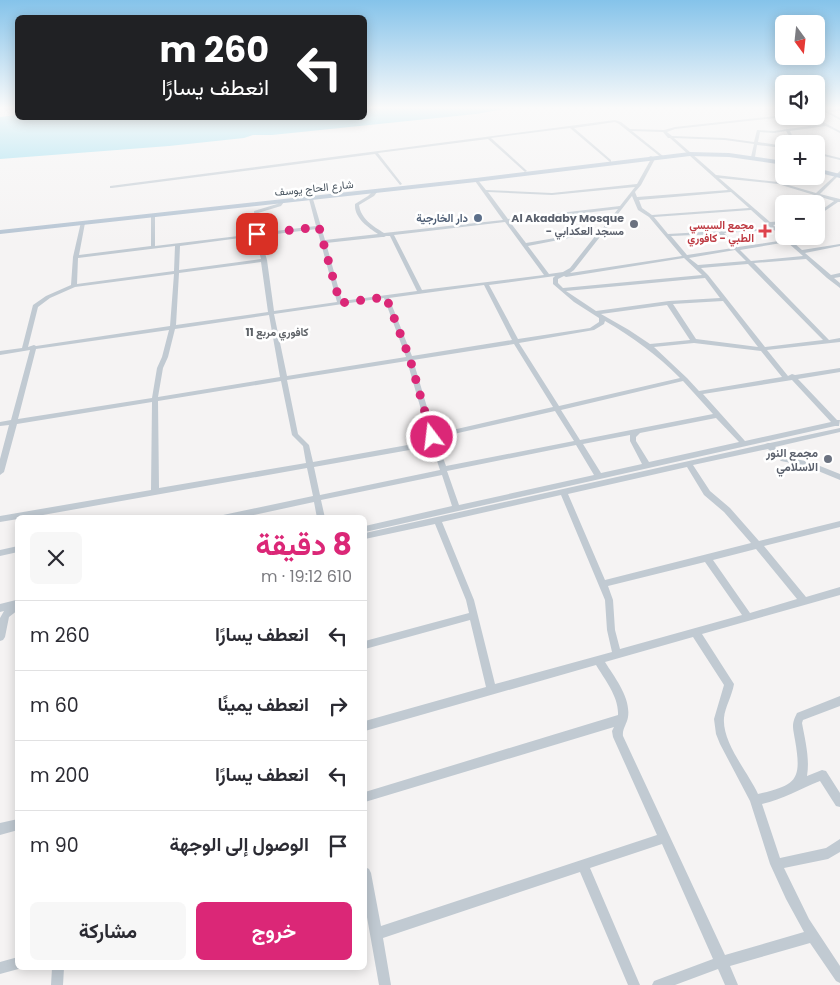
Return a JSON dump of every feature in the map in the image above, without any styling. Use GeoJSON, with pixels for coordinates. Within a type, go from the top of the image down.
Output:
{"type":"FeatureCollection","features":[{"type":"Feature","properties":{"kind":"main road","name":"شارع الحاج يوسف"},"geometry":{"type":"LineString","coordinates":[[0,232],[311,199],[400,184],[690,154],[753,157],[775,161]]}},
{"type":"Feature","properties":{"kind":"main road","name":"شارع الحاج يوسف"},"geometry":{"type":"LineString","coordinates":[[0,227],[476,180],[642,159]]}},
{"type":"Feature","properties":{"kind":"main road"},"geometry":{"type":"LineString","coordinates":[[825,172],[839,174]]}},
{"type":"Feature","properties":{"kind":"street"},"geometry":{"type":"LineString","coordinates":[[112,187],[376,153],[400,184]]}},
{"type":"Feature","properties":{"kind":"street"},"geometry":{"type":"LineString","coordinates":[[506,153],[526,171]]}},
{"type":"Feature","properties":{"kind":"street"},"geometry":{"type":"LineString","coordinates":[[600,153],[610,162]]}},
{"type":"Feature","properties":{"kind":"street"},"geometry":{"type":"LineString","coordinates":[[554,280],[568,273],[639,185],[656,158],[651,153]]}},
{"type":"Feature","properties":{"kind":"street"},"geometry":{"type":"LineString","coordinates":[[753,157],[754,153]]}},
{"type":"Feature","properties":{"kind":"street"},"geometry":{"type":"LineString","coordinates":[[690,154],[773,228]]}},
{"type":"Feature","properties":{"kind":"street"},"geometry":{"type":"LineString","coordinates":[[825,155],[840,159]]}},
{"type":"Feature","properties":{"kind":"street"},"geometry":{"type":"LineString","coordinates":[[642,159],[651,167]]}},
{"type":"Feature","properties":{"kind":"street"},"geometry":{"type":"LineString","coordinates":[[817,194],[839,174]]}},
{"type":"Feature","properties":{"kind":"street"},"geometry":{"type":"LineString","coordinates":[[715,176],[764,181],[839,200]]}},
{"type":"Feature","properties":{"kind":"street"},"geometry":{"type":"LineString","coordinates":[[476,180],[546,275],[554,280],[562,290],[602,318],[649,346],[698,392],[744,444]]}},
{"type":"Feature","properties":{"kind":"street"},"geometry":{"type":"LineString","coordinates":[[484,191],[552,194],[639,185]]}},
{"type":"Feature","properties":{"kind":"street"},"geometry":{"type":"LineString","coordinates":[[375,189],[374,195],[357,205],[356,210],[363,219],[384,236]]}},
{"type":"Feature","properties":{"kind":"street"},"geometry":{"type":"LineString","coordinates":[[635,199],[732,191]]}},
{"type":"Feature","properties":{"kind":"street"},"geometry":{"type":"LineString","coordinates":[[633,192],[640,209],[651,216],[685,256],[706,276],[763,349],[789,377],[838,423]]}},
{"type":"Feature","properties":{"kind":"street"},"geometry":{"type":"LineString","coordinates":[[311,199],[340,303]]}},
{"type":"Feature","properties":{"kind":"street"},"geometry":{"type":"LineString","coordinates":[[825,210],[839,200]]}},
{"type":"Feature","properties":{"kind":"street"},"geometry":{"type":"LineString","coordinates":[[282,202],[279,205],[256,212],[257,234],[264,260],[271,313],[295,435],[306,445],[320,515]]}},
{"type":"Feature","properties":{"kind":"street"},"geometry":{"type":"LineString","coordinates":[[323,242],[507,222],[622,207]]}},
{"type":"Feature","properties":{"kind":"street"},"geometry":{"type":"LineString","coordinates":[[651,216],[752,209]]}},
{"type":"Feature","properties":{"kind":"street"},"geometry":{"type":"LineString","coordinates":[[153,216],[153,246]]}},
{"type":"Feature","properties":{"kind":"street"},"geometry":{"type":"LineString","coordinates":[[74,286],[76,257],[83,223]]}},
{"type":"Feature","properties":{"kind":"street"},"geometry":{"type":"LineString","coordinates":[[769,224],[775,223]]}},
{"type":"Feature","properties":{"kind":"street"},"geometry":{"type":"LineString","coordinates":[[76,257],[319,227]]}},
{"type":"Feature","properties":{"kind":"street"},"geometry":{"type":"LineString","coordinates":[[668,235],[773,228]]}},
{"type":"Feature","properties":{"kind":"street"},"geometry":{"type":"LineString","coordinates":[[720,232],[827,341]]}},
{"type":"Feature","properties":{"kind":"street"},"geometry":{"type":"LineString","coordinates":[[524,245],[584,234],[599,234]]}},
{"type":"Feature","properties":{"kind":"street"},"geometry":{"type":"LineString","coordinates":[[392,235],[420,292]]}},
{"type":"Feature","properties":{"kind":"street"},"geometry":{"type":"LineString","coordinates":[[559,276],[775,243]]}},
{"type":"Feature","properties":{"kind":"street"},"geometry":{"type":"LineString","coordinates":[[155,492],[155,398],[160,368],[166,357],[173,327],[178,244]]}},
{"type":"Feature","properties":{"kind":"street"},"geometry":{"type":"LineString","coordinates":[[792,245],[840,286]]}},
{"type":"Feature","properties":{"kind":"street"},"geometry":{"type":"LineString","coordinates":[[801,252],[840,245]]}},
{"type":"Feature","properties":{"kind":"street"},"geometry":{"type":"LineString","coordinates":[[697,267],[806,257]]}},
{"type":"Feature","properties":{"kind":"street"},"geometry":{"type":"LineString","coordinates":[[25,349],[35,306],[54,294],[74,286],[264,260]]}},
{"type":"Feature","properties":{"kind":"street"},"geometry":{"type":"LineString","coordinates":[[0,353],[340,303],[568,273]]}},
{"type":"Feature","properties":{"kind":"street"},"geometry":{"type":"LineString","coordinates":[[829,277],[840,275]]}},
{"type":"Feature","properties":{"kind":"street"},"geometry":{"type":"LineString","coordinates":[[562,290],[706,276]]}},
{"type":"Feature","properties":{"kind":"street"},"geometry":{"type":"LineString","coordinates":[[485,283],[516,342],[559,408],[577,442],[599,476]]}},
{"type":"Feature","properties":{"kind":"street"},"geometry":{"type":"LineString","coordinates":[[386,297],[410,359],[433,440],[457,509]]}},
{"type":"Feature","properties":{"kind":"street"},"geometry":{"type":"LineString","coordinates":[[596,313],[669,303],[724,299]]}},
{"type":"Feature","properties":{"kind":"street"},"geometry":{"type":"LineString","coordinates":[[669,303],[694,341]]}},
{"type":"Feature","properties":{"kind":"street"},"geometry":{"type":"LineString","coordinates":[[0,424],[592,329],[602,323],[602,318]]}},
{"type":"Feature","properties":{"kind":"street"},"geometry":{"type":"LineString","coordinates":[[649,346],[694,341],[763,349],[840,340]]}},
{"type":"Feature","properties":{"kind":"street"},"geometry":{"type":"LineString","coordinates":[[0,472],[16,421],[34,347]]}},
{"type":"Feature","properties":{"kind":"street"},"geometry":{"type":"LineString","coordinates":[[698,392],[840,370]]}},
{"type":"Feature","properties":{"kind":"street"},"geometry":{"type":"LineString","coordinates":[[23,515],[310,465],[433,440],[559,408],[685,380]]}},
{"type":"Feature","properties":{"kind":"street"},"geometry":{"type":"LineString","coordinates":[[237,515],[577,442],[718,415]]}},
{"type":"Feature","properties":{"kind":"street"},"geometry":{"type":"LineString","coordinates":[[367,529],[646,464],[838,423]]}},
{"type":"Feature","properties":{"kind":"street"},"geometry":{"type":"LineString","coordinates":[[367,536],[840,430]]}},
{"type":"Feature","properties":{"kind":"street"},"geometry":{"type":"LineString","coordinates":[[638,431],[633,436],[633,441],[646,464]]}},
{"type":"Feature","properties":{"kind":"street"},"geometry":{"type":"LineString","coordinates":[[768,445],[784,459],[807,464],[840,477]]}},
{"type":"Feature","properties":{"kind":"street"},"geometry":{"type":"LineString","coordinates":[[688,463],[707,493],[727,510],[804,601]]}},
{"type":"Feature","properties":{"kind":"street"},"geometry":{"type":"LineString","coordinates":[[563,491],[609,600],[611,630],[617,656]]}},
{"type":"Feature","properties":{"kind":"street"},"geometry":{"type":"LineString","coordinates":[[0,519],[15,516]]}},
{"type":"Feature","properties":{"kind":"street"},"geometry":{"type":"LineString","coordinates":[[436,520],[474,615],[492,690]]}},
{"type":"Feature","properties":{"kind":"street"},"geometry":{"type":"LineString","coordinates":[[603,584],[840,524]]}},
{"type":"Feature","properties":{"kind":"street"},"geometry":{"type":"LineString","coordinates":[[0,553],[15,550]]}},
{"type":"Feature","properties":{"kind":"street"},"geometry":{"type":"LineString","coordinates":[[707,558],[748,617]]}},
{"type":"Feature","properties":{"kind":"street"},"geometry":{"type":"LineString","coordinates":[[367,725],[617,656],[840,591]]}},
{"type":"Feature","properties":{"kind":"street"},"geometry":{"type":"LineString","coordinates":[[2,613],[15,606]]}},
{"type":"Feature","properties":{"kind":"street"},"geometry":{"type":"LineString","coordinates":[[2,613],[15,612]]}},
{"type":"Feature","properties":{"kind":"street"},"geometry":{"type":"LineString","coordinates":[[0,637],[2,613]]}},
{"type":"Feature","properties":{"kind":"street"},"geometry":{"type":"LineString","coordinates":[[367,644],[474,615]]}},
{"type":"Feature","properties":{"kind":"street"},"geometry":{"type":"LineString","coordinates":[[696,632],[729,684],[719,722],[722,736],[755,800],[776,864],[795,905],[812,936],[840,977]]}},
{"type":"Feature","properties":{"kind":"street"},"geometry":{"type":"LineString","coordinates":[[598,660],[621,702],[623,719],[617,728],[618,737],[732,985]]}},
{"type":"Feature","properties":{"kind":"street"},"geometry":{"type":"LineString","coordinates":[[797,785],[803,777],[806,767],[797,723],[800,716],[840,701]]}},
{"type":"Feature","properties":{"kind":"street"},"geometry":{"type":"LineString","coordinates":[[367,796],[623,719]]}},
{"type":"Feature","properties":{"kind":"street"},"geometry":{"type":"LineString","coordinates":[[755,800],[780,795],[797,785],[822,775],[840,802]]}},
{"type":"Feature","properties":{"kind":"street"},"geometry":{"type":"LineString","coordinates":[[0,829],[15,825]]}},
{"type":"Feature","properties":{"kind":"street"},"geometry":{"type":"LineString","coordinates":[[376,934],[664,838]]}},
{"type":"Feature","properties":{"kind":"street"},"geometry":{"type":"LineString","coordinates":[[776,864],[828,853],[840,845]]}},
{"type":"Feature","properties":{"kind":"street"},"geometry":{"type":"LineString","coordinates":[[583,866],[634,985]]}},
{"type":"Feature","properties":{"kind":"street"},"geometry":{"type":"LineString","coordinates":[[367,884],[385,985]]}},
{"type":"Feature","properties":{"kind":"street"},"geometry":{"type":"LineString","coordinates":[[658,985],[721,962],[812,936]]}},
{"type":"Feature","properties":{"kind":"street"},"geometry":{"type":"LineString","coordinates":[[0,968],[15,963]]}},
{"type":"Feature","properties":{"kind":"street"},"geometry":{"type":"LineString","coordinates":[[57,985],[58,970]]}},
{"type":"Feature","properties":{"kind":"water"},"geometry":{"type":"Polygon","coordinates":[[[0,153],[78,153],[0,159],[0,153]]]}},
{"type":"Feature","properties":{"kind":"place","name":"دار الخارجية"},"geometry":{"type":"Point","coordinates":[478,218]}},
{"type":"Feature","properties":{"kind":"place","name":"Al Akadaby Mosque - مسجد العكدابي"},"geometry":{"type":"Point","coordinates":[634,224]}},
{"type":"Feature","properties":{"kind":"place","name":"مجمع السيسي الطبي - كافوري"},"geometry":{"type":"Point","coordinates":[765,231]}},
{"type":"Feature","properties":{"kind":"place","name":"مجمع النور الاسلامي"},"geometry":{"type":"Point","coordinates":[828,459]}},
{"type":"Feature","properties":{"kind":"district","name":"كافوري مربع 11"},"geometry":{"type":"Point","coordinates":[277,332]}},
{"type":"Feature","properties":{"kind":"route"},"geometry":{"type":"LineString","coordinates":[[257,234],[319,227],[340,303],[386,297],[410,359],[432,437]]}}]}
